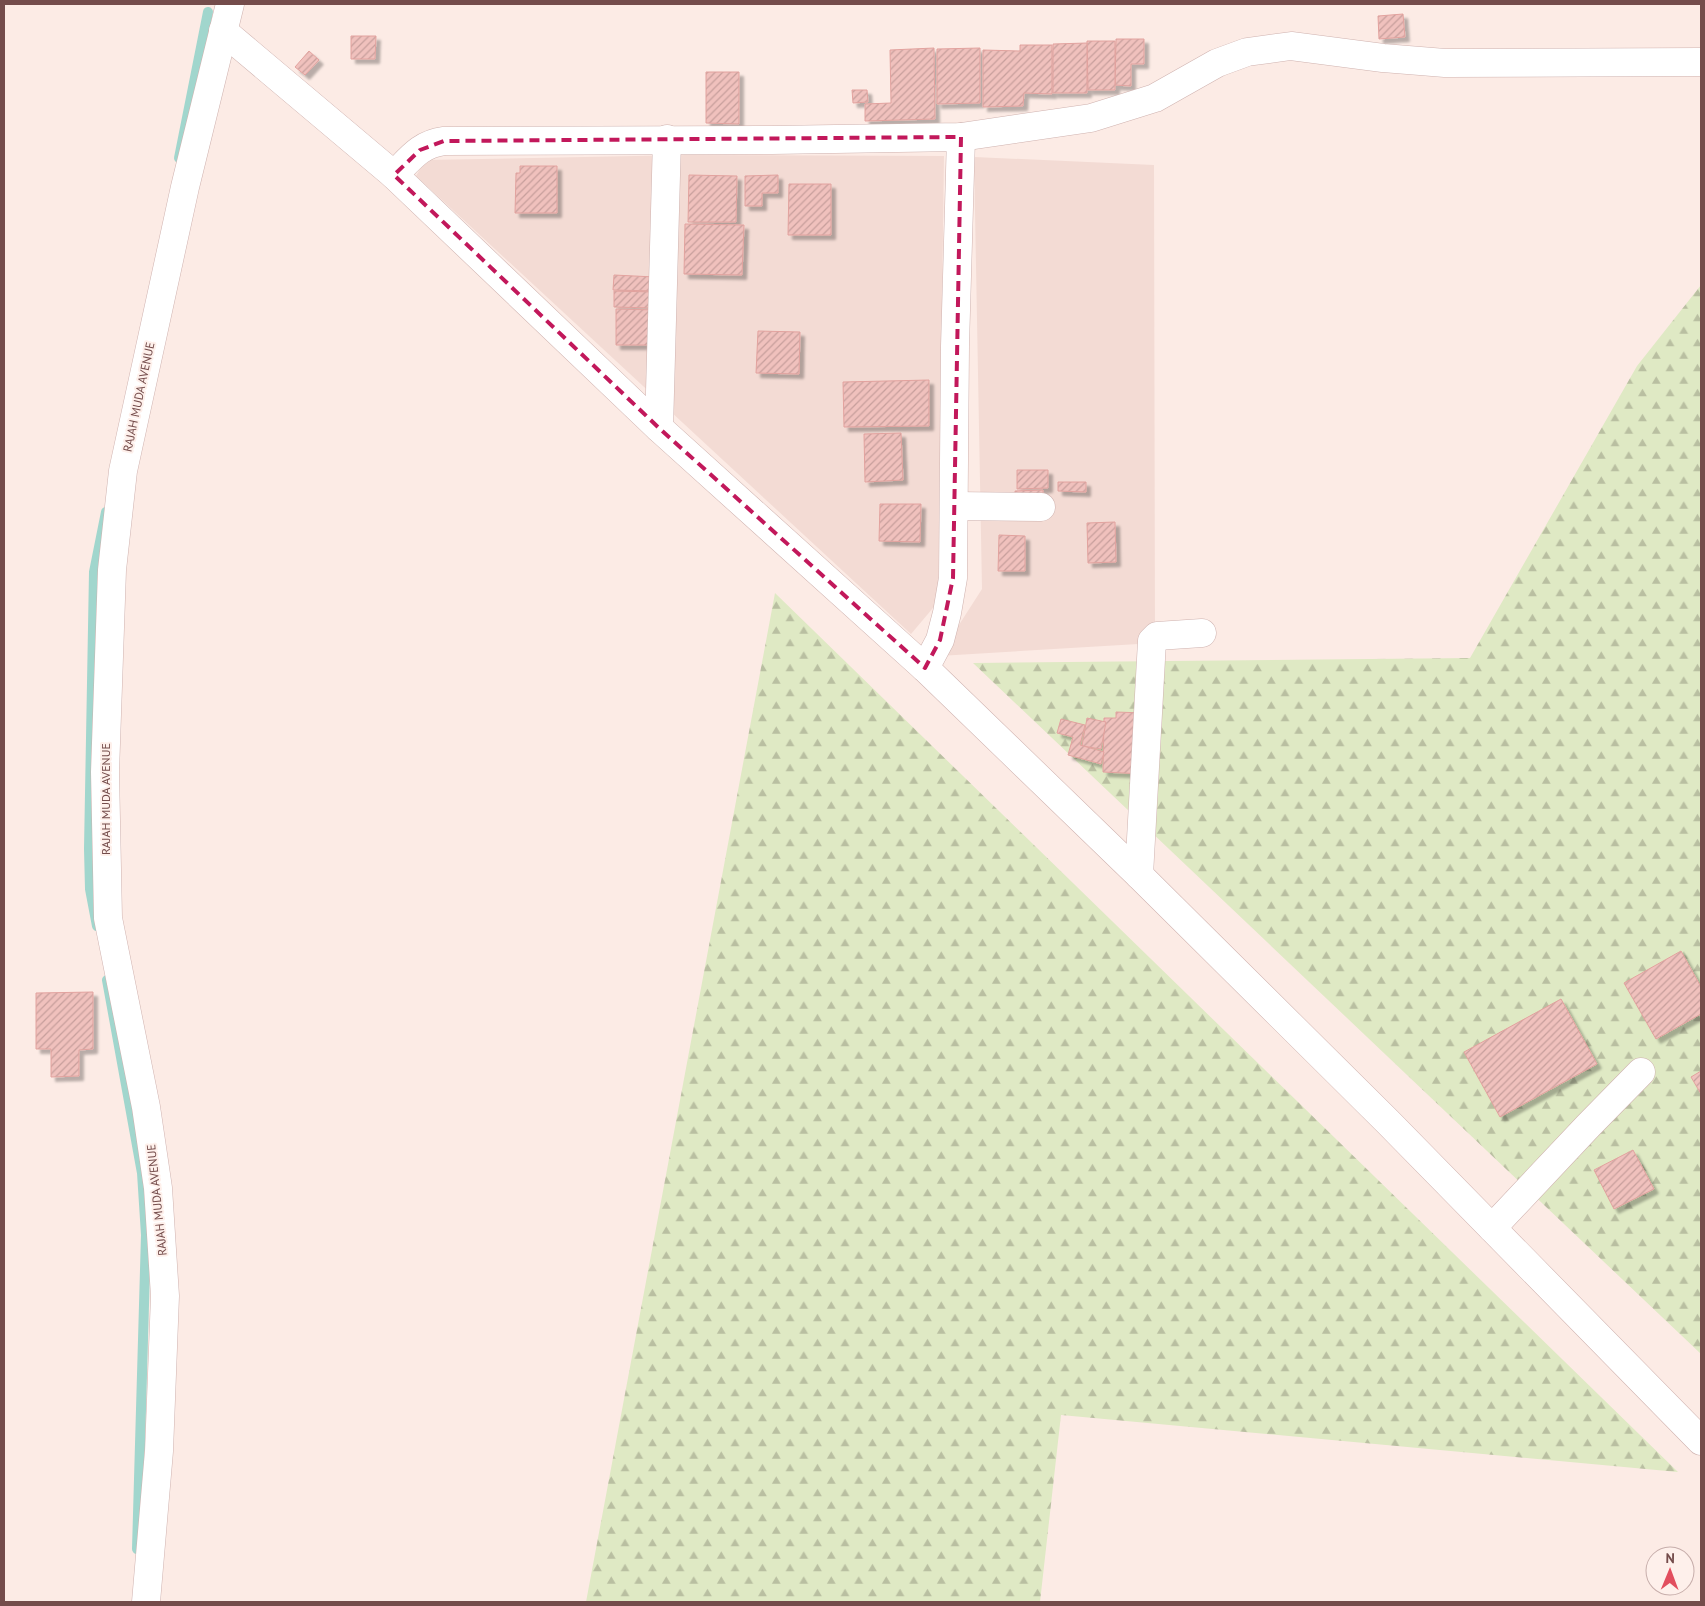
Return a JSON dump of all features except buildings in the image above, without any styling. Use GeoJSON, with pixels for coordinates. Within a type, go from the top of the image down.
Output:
{"type":"FeatureCollection","features":[{"type":"Feature","properties":{"kind":"street","name":"RAJAH MUDA AVENUE"},"geometry":{"type":"LineString","coordinates":[[146,1602],[158,1451],[165,1296],[158,1188],[146,1107],[108,918],[105,772],[112,570],[125,462],[183,197],[230,4]]}},
{"type":"Feature","properties":{"kind":"street"},"geometry":{"type":"LineString","coordinates":[[223,31],[394,175],[659,428],[925,668],[1139,875],[1492,1228],[1701,1441]]}},
{"type":"Feature","properties":{"kind":"street"},"geometry":{"type":"LineString","coordinates":[[394,175],[420,150],[432,143],[961,137],[1091,118],[1155,98],[1217,63],[1246,52],[1291,46],[1383,58],[1445,63],[1701,62]]}},
{"type":"Feature","properties":{"kind":"street"},"geometry":{"type":"LineString","coordinates":[[925,668],[940,640],[953,578],[955,346],[961,137]]}},
{"type":"Feature","properties":{"kind":"street"},"geometry":{"type":"LineString","coordinates":[[659,428],[667,139]]}},
{"type":"Feature","properties":{"kind":"street"},"geometry":{"type":"LineString","coordinates":[[955,506],[1041,507]]}},
{"type":"Feature","properties":{"kind":"street"},"geometry":{"type":"LineString","coordinates":[[1139,875],[1152,641],[1157,636],[1202,633]]}},
{"type":"Feature","properties":{"kind":"street"},"geometry":{"type":"LineString","coordinates":[[1492,1228],[1641,1072]]}},
{"type":"Feature","properties":{"kind":"highlighted area"},"geometry":{"type":"Polygon","coordinates":[[[961,137],[953,578],[940,640],[925,668],[659,428],[394,175],[420,150],[444,141],[961,137]]]}},
{"type":"Feature","properties":{"kind":"shaded area"},"geometry":{"type":"Polygon","coordinates":[[[687,155],[944,156],[938,602],[911,634],[416,176],[425,160],[687,155]]]}},
{"type":"Feature","properties":{"kind":"shaded area"},"geometry":{"type":"Polygon","coordinates":[[[974,157],[1154,165],[1155,643],[939,656],[982,589],[974,157]]]}},
{"type":"Feature","properties":{"kind":"green space"},"geometry":{"type":"Polygon","coordinates":[[[1701,285],[1701,1354],[973,663],[1470,658],[1637,366],[1701,285]]]}},
{"type":"Feature","properties":{"kind":"green space"},"geometry":{"type":"Polygon","coordinates":[[[775,593],[1678,1472],[1061,1415],[1040,1602],[586,1602],[775,593]]]}},
{"type":"Feature","properties":{"kind":"waterway"},"geometry":{"type":"LineString","coordinates":[[179,158],[208,12]]}},
{"type":"Feature","properties":{"kind":"waterway"},"geometry":{"type":"LineString","coordinates":[[97,926],[90,889],[89,849],[94,572],[106,512]]}},
{"type":"Feature","properties":{"kind":"waterway"},"geometry":{"type":"LineString","coordinates":[[107,980],[142,1173],[146,1235],[137,1549]]}}]}
